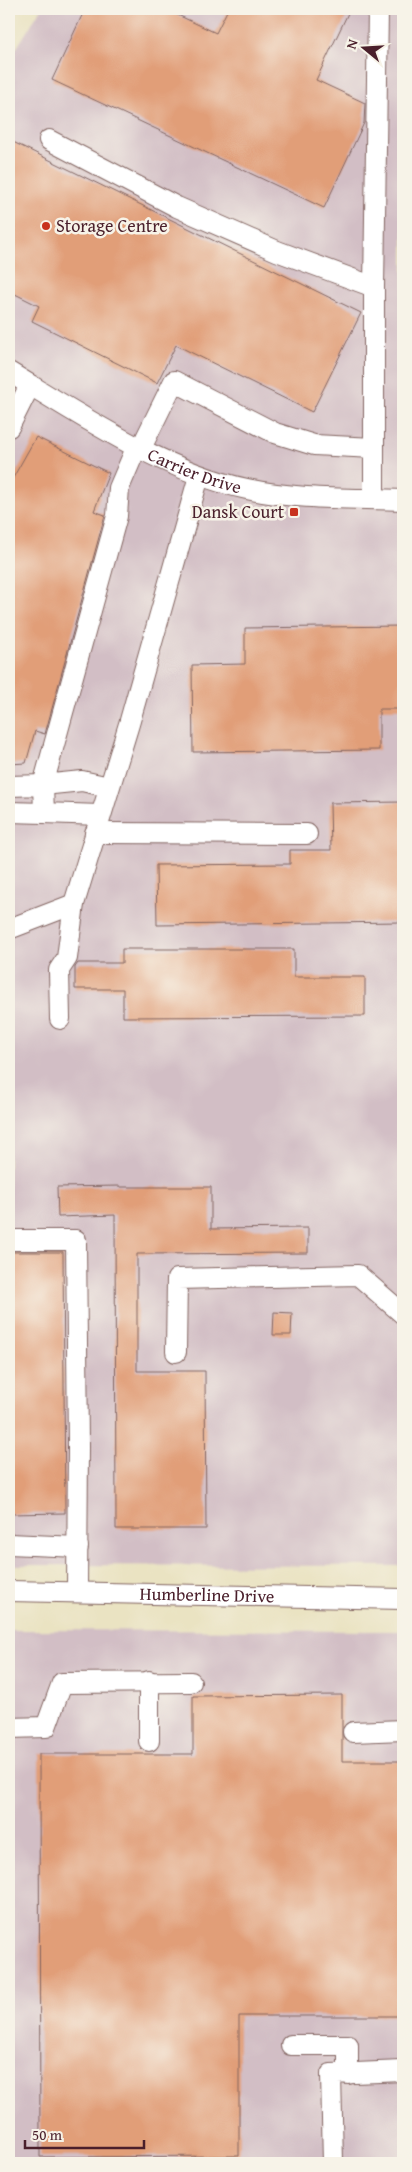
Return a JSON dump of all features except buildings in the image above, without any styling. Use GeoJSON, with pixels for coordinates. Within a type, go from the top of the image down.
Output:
{"type":"FeatureCollection","features":[{"type":"Feature","properties":{"kind":"street"},"geometry":{"type":"LineString","coordinates":[[374,499],[374,287],[378,9]]}},
{"type":"Feature","properties":{"kind":"street"},"geometry":{"type":"LineString","coordinates":[[49,140],[177,207],[277,251],[374,287]]}},
{"type":"Feature","properties":{"kind":"street","name":"Carrier Drive"},"geometry":{"type":"LineString","coordinates":[[9,372],[139,447],[199,476],[247,489],[285,495],[403,500]]}},
{"type":"Feature","properties":{"kind":"street"},"geometry":{"type":"LineString","coordinates":[[44,813],[43,785],[117,516],[119,488],[174,381],[275,433],[314,445],[374,448]]}},
{"type":"Feature","properties":{"kind":"street"},"geometry":{"type":"LineString","coordinates":[[9,427],[30,385]]}},
{"type":"Feature","properties":{"kind":"street"},"geometry":{"type":"LineString","coordinates":[[60,1018],[59,970],[67,958],[74,904],[199,476]]}},
{"type":"Feature","properties":{"kind":"street"},"geometry":{"type":"LineString","coordinates":[[9,786],[82,781],[109,787]]}},
{"type":"Feature","properties":{"kind":"street"},"geometry":{"type":"LineString","coordinates":[[9,812],[44,813],[98,824],[306,834]]}},
{"type":"Feature","properties":{"kind":"street"},"geometry":{"type":"LineString","coordinates":[[9,929],[74,904]]}},
{"type":"Feature","properties":{"kind":"street"},"geometry":{"type":"LineString","coordinates":[[9,1240],[76,1240],[77,1592]]}},
{"type":"Feature","properties":{"kind":"street"},"geometry":{"type":"LineString","coordinates":[[176,1352],[177,1279],[358,1275],[403,1314]]}},
{"type":"Feature","properties":{"kind":"street"},"geometry":{"type":"LineString","coordinates":[[9,1544],[78,1547]]}},
{"type":"Feature","properties":{"kind":"street","name":"Humberline Drive"},"geometry":{"type":"LineString","coordinates":[[9,1591],[403,1598]]}},
{"type":"Feature","properties":{"kind":"street"},"geometry":{"type":"LineString","coordinates":[[148,1741],[149,1681]]}},
{"type":"Feature","properties":{"kind":"street"},"geometry":{"type":"LineString","coordinates":[[9,1728],[46,1727],[62,1683],[191,1682]]}},
{"type":"Feature","properties":{"kind":"street"},"geometry":{"type":"LineString","coordinates":[[353,1732],[403,1730]]}},
{"type":"Feature","properties":{"kind":"street"},"geometry":{"type":"LineString","coordinates":[[291,2045],[348,2045],[348,2074]]}},
{"type":"Feature","properties":{"kind":"street"},"geometry":{"type":"LineString","coordinates":[[333,2163],[331,2074],[403,2071]]}},
{"type":"Feature","properties":{"kind":"shaded area"},"geometry":{"type":"Polygon","coordinates":[[[41,9],[403,9],[403,1566],[9,1565],[9,60],[41,9]]]}},
{"type":"Feature","properties":{"kind":"shaded area"},"geometry":{"type":"Polygon","coordinates":[[[9,1630],[403,1631],[403,2163],[9,2163],[9,1630]]]}},
{"type":"Feature","properties":{"kind":"place","name":"Storage Centre"},"geometry":{"type":"Point","coordinates":[46,226]}},
{"type":"Feature","properties":{"kind":"place","name":"Dansk Court"},"geometry":{"type":"Point","coordinates":[294,512]}}]}
